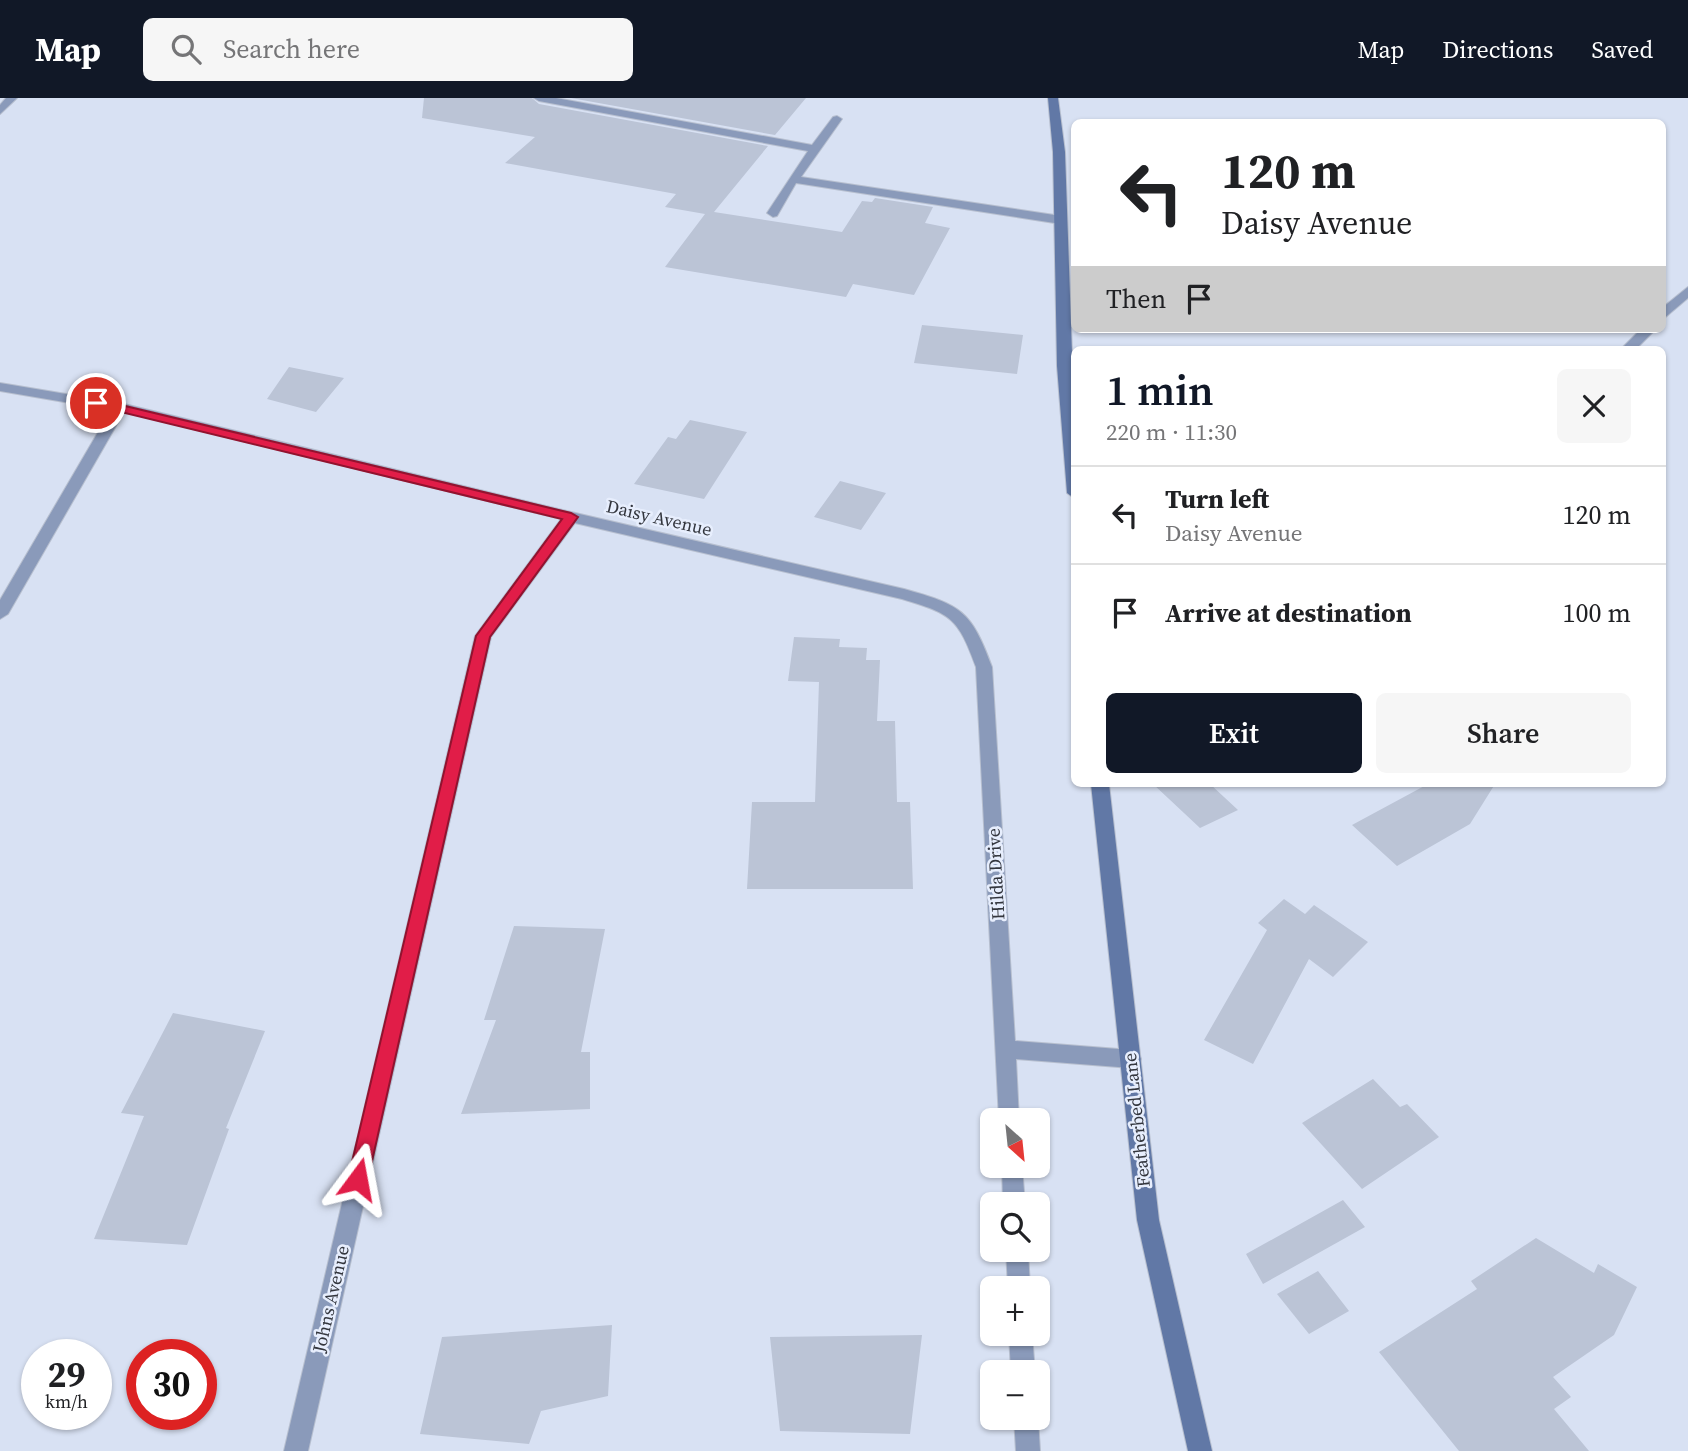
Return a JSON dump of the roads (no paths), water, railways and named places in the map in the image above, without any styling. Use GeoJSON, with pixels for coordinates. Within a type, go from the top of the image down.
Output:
{"type":"FeatureCollection","features":[{"type":"Feature","properties":{"kind":"main road"},"geometry":{"type":"LineString","coordinates":[[1054,98],[1059,152],[1064,366],[1071,455]]}},
{"type":"Feature","properties":{"kind":"main road","name":"Featherbed Lane"},"geometry":{"type":"LineString","coordinates":[[1100,787],[1148,1220],[1200,1451]]}},
{"type":"Feature","properties":{"kind":"street"},"geometry":{"type":"LineString","coordinates":[[0,111],[12,98]]}},
{"type":"Feature","properties":{"kind":"street"},"geometry":{"type":"LineString","coordinates":[[539,98],[813,149]]}},
{"type":"Feature","properties":{"kind":"street"},"geometry":{"type":"LineString","coordinates":[[773,214],[813,149],[837,119]]}},
{"type":"Feature","properties":{"kind":"street"},"geometry":{"type":"LineString","coordinates":[[793,179],[1061,220]]}},
{"type":"Feature","properties":{"kind":"street"},"geometry":{"type":"LineString","coordinates":[[1666,312],[1688,291]]}},
{"type":"Feature","properties":{"kind":"street"},"geometry":{"type":"LineString","coordinates":[[1631,346],[1645,333]]}},
{"type":"Feature","properties":{"kind":"street","name":"Daisy Avenue"},"geometry":{"type":"LineString","coordinates":[[0,387],[120,407],[571,517],[904,594],[951,608],[971,631]]}},
{"type":"Feature","properties":{"kind":"street"},"geometry":{"type":"LineString","coordinates":[[0,614],[120,407]]}},
{"type":"Feature","properties":{"kind":"street","name":"Johns Avenue"},"geometry":{"type":"LineString","coordinates":[[296,1451],[483,636],[571,517]]}},
{"type":"Feature","properties":{"kind":"street","name":"Hilda Drive"},"geometry":{"type":"LineString","coordinates":[[971,631],[985,667],[1008,1108]]}},
{"type":"Feature","properties":{"kind":"street"},"geometry":{"type":"LineString","coordinates":[[1006,1049],[1131,1059]]}},
{"type":"Feature","properties":{"kind":"street"},"geometry":{"type":"LineString","coordinates":[[1027,1430],[1028,1451]]}}]}
